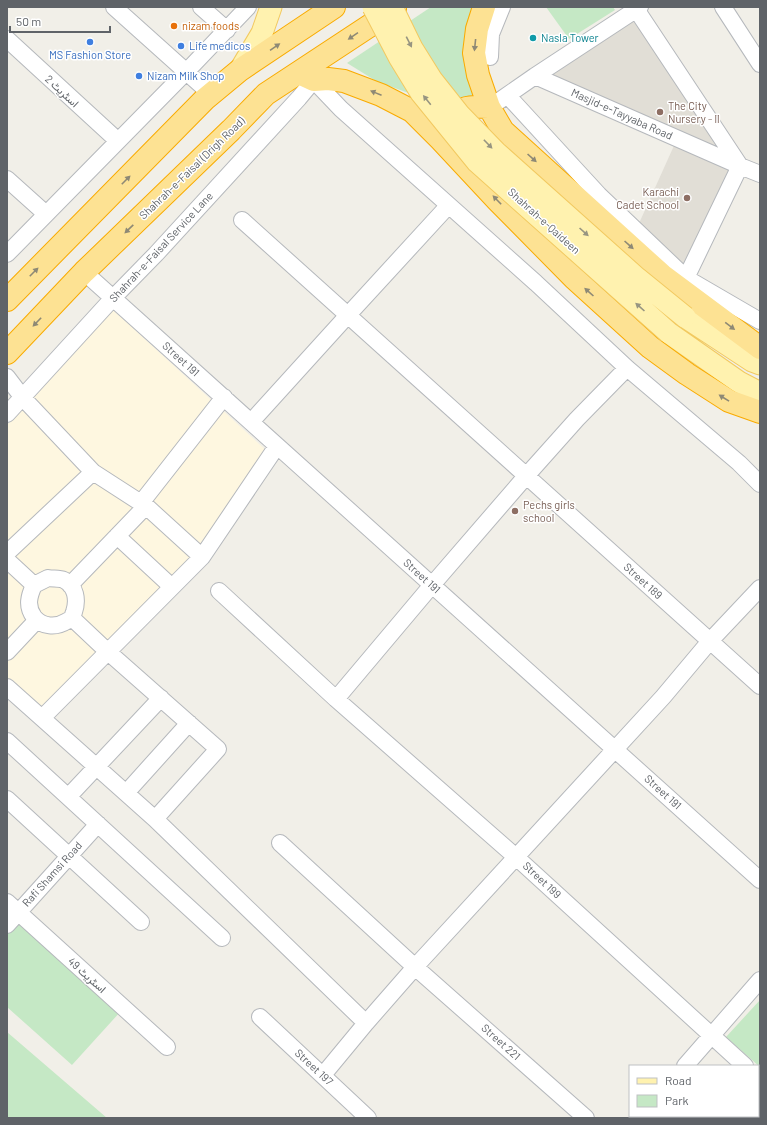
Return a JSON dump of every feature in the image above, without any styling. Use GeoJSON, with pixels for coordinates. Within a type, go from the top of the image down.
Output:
{"type":"FeatureCollection","features":[{"type":"Feature","properties":{"kind":"highway"},"geometry":{"type":"LineString","coordinates":[[7,300],[211,94],[240,70],[334,7]]}},
{"type":"Feature","properties":{"kind":"highway","name":"Shahrah-e-Faisal (Drigh Road)"},"geometry":{"type":"LineString","coordinates":[[7,353],[84,272],[231,130],[266,94],[307,76],[397,7]]}},
{"type":"Feature","properties":{"kind":"highway"},"geometry":{"type":"LineString","coordinates":[[484,7],[477,29],[474,54],[478,75],[489,108],[503,131],[662,275],[760,348]]}},
{"type":"Feature","properties":{"kind":"highway"},"geometry":{"type":"LineString","coordinates":[[307,76],[344,81],[381,95],[412,111],[574,278],[650,347],[687,374],[729,401],[760,412]]}},
{"type":"Feature","properties":{"kind":"highway"},"geometry":{"type":"LineString","coordinates":[[441,140],[443,126],[452,116],[462,109],[471,107],[489,108]]}},
{"type":"Feature","properties":{"kind":"main road"},"geometry":{"type":"LineString","coordinates":[[240,70],[262,33],[271,7]]}},
{"type":"Feature","properties":{"kind":"main road","name":"Shahrah-e-Qaideen"},"geometry":{"type":"LineString","coordinates":[[373,7],[399,57],[421,93],[477,162],[669,333],[739,382],[760,393]]}},
{"type":"Feature","properties":{"kind":"main road","name":"Shahrah-e-Qaideen"},"geometry":{"type":"LineString","coordinates":[[392,7],[412,48],[432,80],[464,120],[496,152],[636,278],[685,317],[752,361],[760,364]]}},
{"type":"Feature","properties":{"kind":"street"},"geometry":{"type":"LineString","coordinates":[[114,7],[211,94]]}},
{"type":"Feature","properties":{"kind":"street"},"geometry":{"type":"LineString","coordinates":[[201,7],[227,30]]}},
{"type":"Feature","properties":{"kind":"street"},"geometry":{"type":"LineString","coordinates":[[7,254],[248,7]]}},
{"type":"Feature","properties":{"kind":"street"},"geometry":{"type":"LineString","coordinates":[[490,57],[491,34],[502,7]]}},
{"type":"Feature","properties":{"kind":"street"},"geometry":{"type":"LineString","coordinates":[[723,7],[760,64]]}},
{"type":"Feature","properties":{"kind":"street"},"geometry":{"type":"LineString","coordinates":[[489,108],[638,8],[740,166],[686,278]]}},
{"type":"Feature","properties":{"kind":"street","name":"اسٹریٹ 2"},"geometry":{"type":"LineString","coordinates":[[7,39],[118,141]]}},
{"type":"Feature","properties":{"kind":"street"},"geometry":{"type":"LineString","coordinates":[[307,76],[341,109],[536,283],[627,368],[739,463],[760,484]]}},
{"type":"Feature","properties":{"kind":"street","name":"Shahrah-e-Faisal Service Lane"},"geometry":{"type":"LineString","coordinates":[[7,414],[299,98],[307,76]]}},
{"type":"Feature","properties":{"kind":"street","name":"Masjid-e-Tayyaba Road"},"geometry":{"type":"LineString","coordinates":[[535,76],[760,174]]}},
{"type":"Feature","properties":{"kind":"street"},"geometry":{"type":"LineString","coordinates":[[508,96],[599,195],[686,278],[760,321]]}},
{"type":"Feature","properties":{"kind":"street"},"geometry":{"type":"LineString","coordinates":[[7,179],[46,214]]}},
{"type":"Feature","properties":{"kind":"street"},"geometry":{"type":"LineString","coordinates":[[251,422],[448,206]]}},
{"type":"Feature","properties":{"kind":"street","name":"Street 189"},"geometry":{"type":"LineString","coordinates":[[242,220],[760,686]]}},
{"type":"Feature","properties":{"kind":"street","name":"Street 191"},"geometry":{"type":"LineString","coordinates":[[84,272],[760,880]]}},
{"type":"Feature","properties":{"kind":"street"},"geometry":{"type":"LineString","coordinates":[[336,699],[526,475],[577,419],[627,368]]}},
{"type":"Feature","properties":{"kind":"street"},"geometry":{"type":"LineString","coordinates":[[7,377],[23,398],[93,472],[144,505],[202,557]]}},
{"type":"Feature","properties":{"kind":"street"},"geometry":{"type":"LineString","coordinates":[[70,585],[118,536],[144,505],[224,397]]}},
{"type":"Feature","properties":{"kind":"street"},"geometry":{"type":"LineString","coordinates":[[42,718],[202,557],[278,446]]}},
{"type":"Feature","properties":{"kind":"street"},"geometry":{"type":"LineString","coordinates":[[739,463],[760,466]]}},
{"type":"Feature","properties":{"kind":"street"},"geometry":{"type":"LineString","coordinates":[[7,553],[93,472]]}},
{"type":"Feature","properties":{"kind":"street"},"geometry":{"type":"LineString","coordinates":[[118,536],[172,587]]}},
{"type":"Feature","properties":{"kind":"street"},"geometry":{"type":"LineString","coordinates":[[7,560],[34,585]]}},
{"type":"Feature","properties":{"kind":"street"},"geometry":{"type":"LineString","coordinates":[[48,578],[62,580],[70,585],[76,595],[76,605],[72,618],[63,624],[51,626],[42,624],[36,620],[32,614],[28,602],[34,585],[48,578]]}},
{"type":"Feature","properties":{"kind":"street"},"geometry":{"type":"LineString","coordinates":[[322,1075],[366,1022],[415,967],[663,697],[710,641],[760,588]]}},
{"type":"Feature","properties":{"kind":"street","name":"Street 199"},"geometry":{"type":"LineString","coordinates":[[219,591],[336,699],[516,857],[744,1065]]}},
{"type":"Feature","properties":{"kind":"street"},"geometry":{"type":"LineString","coordinates":[[72,618],[218,749],[154,819]]}},
{"type":"Feature","properties":{"kind":"street"},"geometry":{"type":"LineString","coordinates":[[7,652],[36,620]]}},
{"type":"Feature","properties":{"kind":"street"},"geometry":{"type":"LineString","coordinates":[[7,687],[154,819],[366,1022]]}},
{"type":"Feature","properties":{"kind":"street"},"geometry":{"type":"LineString","coordinates":[[68,797],[161,698]]}},
{"type":"Feature","properties":{"kind":"street"},"geometry":{"type":"LineString","coordinates":[[126,793],[189,723]]}},
{"type":"Feature","properties":{"kind":"street"},"geometry":{"type":"LineString","coordinates":[[7,741],[222,938]]}},
{"type":"Feature","properties":{"kind":"street"},"geometry":{"type":"LineString","coordinates":[[7,799],[142,922]]}},
{"type":"Feature","properties":{"kind":"street","name":"Rafi Shamsi Road"},"geometry":{"type":"LineString","coordinates":[[7,925],[13,907],[69,856],[98,824]]}},
{"type":"Feature","properties":{"kind":"street","name":"Street 221"},"geometry":{"type":"LineString","coordinates":[[280,843],[415,967],[586,1118]]}},
{"type":"Feature","properties":{"kind":"street","name":"اسٹریٹ 49"},"geometry":{"type":"LineString","coordinates":[[13,907],[167,1047]]}},
{"type":"Feature","properties":{"kind":"street"},"geometry":{"type":"LineString","coordinates":[[686,1065],[760,980]]}},
{"type":"Feature","properties":{"kind":"street","name":"Street 197"},"geometry":{"type":"LineString","coordinates":[[260,1017],[368,1118]]}},
{"type":"Feature","properties":{"kind":"shaded area"},"geometry":{"type":"Polygon","coordinates":[[[636,9],[740,166],[686,278],[636,230],[677,139],[535,76],[636,9]]]}},
{"type":"Feature","properties":{"kind":"shaded area"},"geometry":{"type":"Polygon","coordinates":[[[112,309],[269,453],[197,561],[36,721],[7,695],[7,425],[28,404],[112,309]]]}},
{"type":"Feature","properties":{"kind":"green space"},"geometry":{"type":"Polygon","coordinates":[[[431,7],[472,7],[467,24],[474,92],[468,101],[446,107],[376,81],[347,63],[431,7]]]}},
{"type":"Feature","properties":{"kind":"green space"},"geometry":{"type":"Polygon","coordinates":[[[546,7],[613,7],[615,10],[569,39],[546,7]]]}},
{"type":"Feature","properties":{"kind":"green space"},"geometry":{"type":"Polygon","coordinates":[[[18,919],[121,1011],[72,1065],[7,1007],[7,931],[18,919]]]}},
{"type":"Feature","properties":{"kind":"green space"},"geometry":{"type":"Polygon","coordinates":[[[760,1000],[760,1067],[726,1037],[760,1000]]]}},
{"type":"Feature","properties":{"kind":"green space"},"geometry":{"type":"Polygon","coordinates":[[[7,1032],[107,1118],[7,1118],[7,1032]]]}},
{"type":"Feature","properties":{"kind":"place","name":"nizam foods"},"geometry":{"type":"Point","coordinates":[174,26]}},
{"type":"Feature","properties":{"kind":"place","name":"Nasla Tower"},"geometry":{"type":"Point","coordinates":[533,38]}},
{"type":"Feature","properties":{"kind":"place","name":"MS Fashion Store"},"geometry":{"type":"Point","coordinates":[90,42]}},
{"type":"Feature","properties":{"kind":"place","name":"Life medicos"},"geometry":{"type":"Point","coordinates":[181,46]}},
{"type":"Feature","properties":{"kind":"place","name":"Nizam Milk Shop"},"geometry":{"type":"Point","coordinates":[139,76]}},
{"type":"Feature","properties":{"kind":"place","name":"The City Nursery - ll"},"geometry":{"type":"Point","coordinates":[660,112]}},
{"type":"Feature","properties":{"kind":"place","name":"Karachi Cadet School"},"geometry":{"type":"Point","coordinates":[687,198]}},
{"type":"Feature","properties":{"kind":"place","name":"Pechs girls school"},"geometry":{"type":"Point","coordinates":[515,511]}}]}
